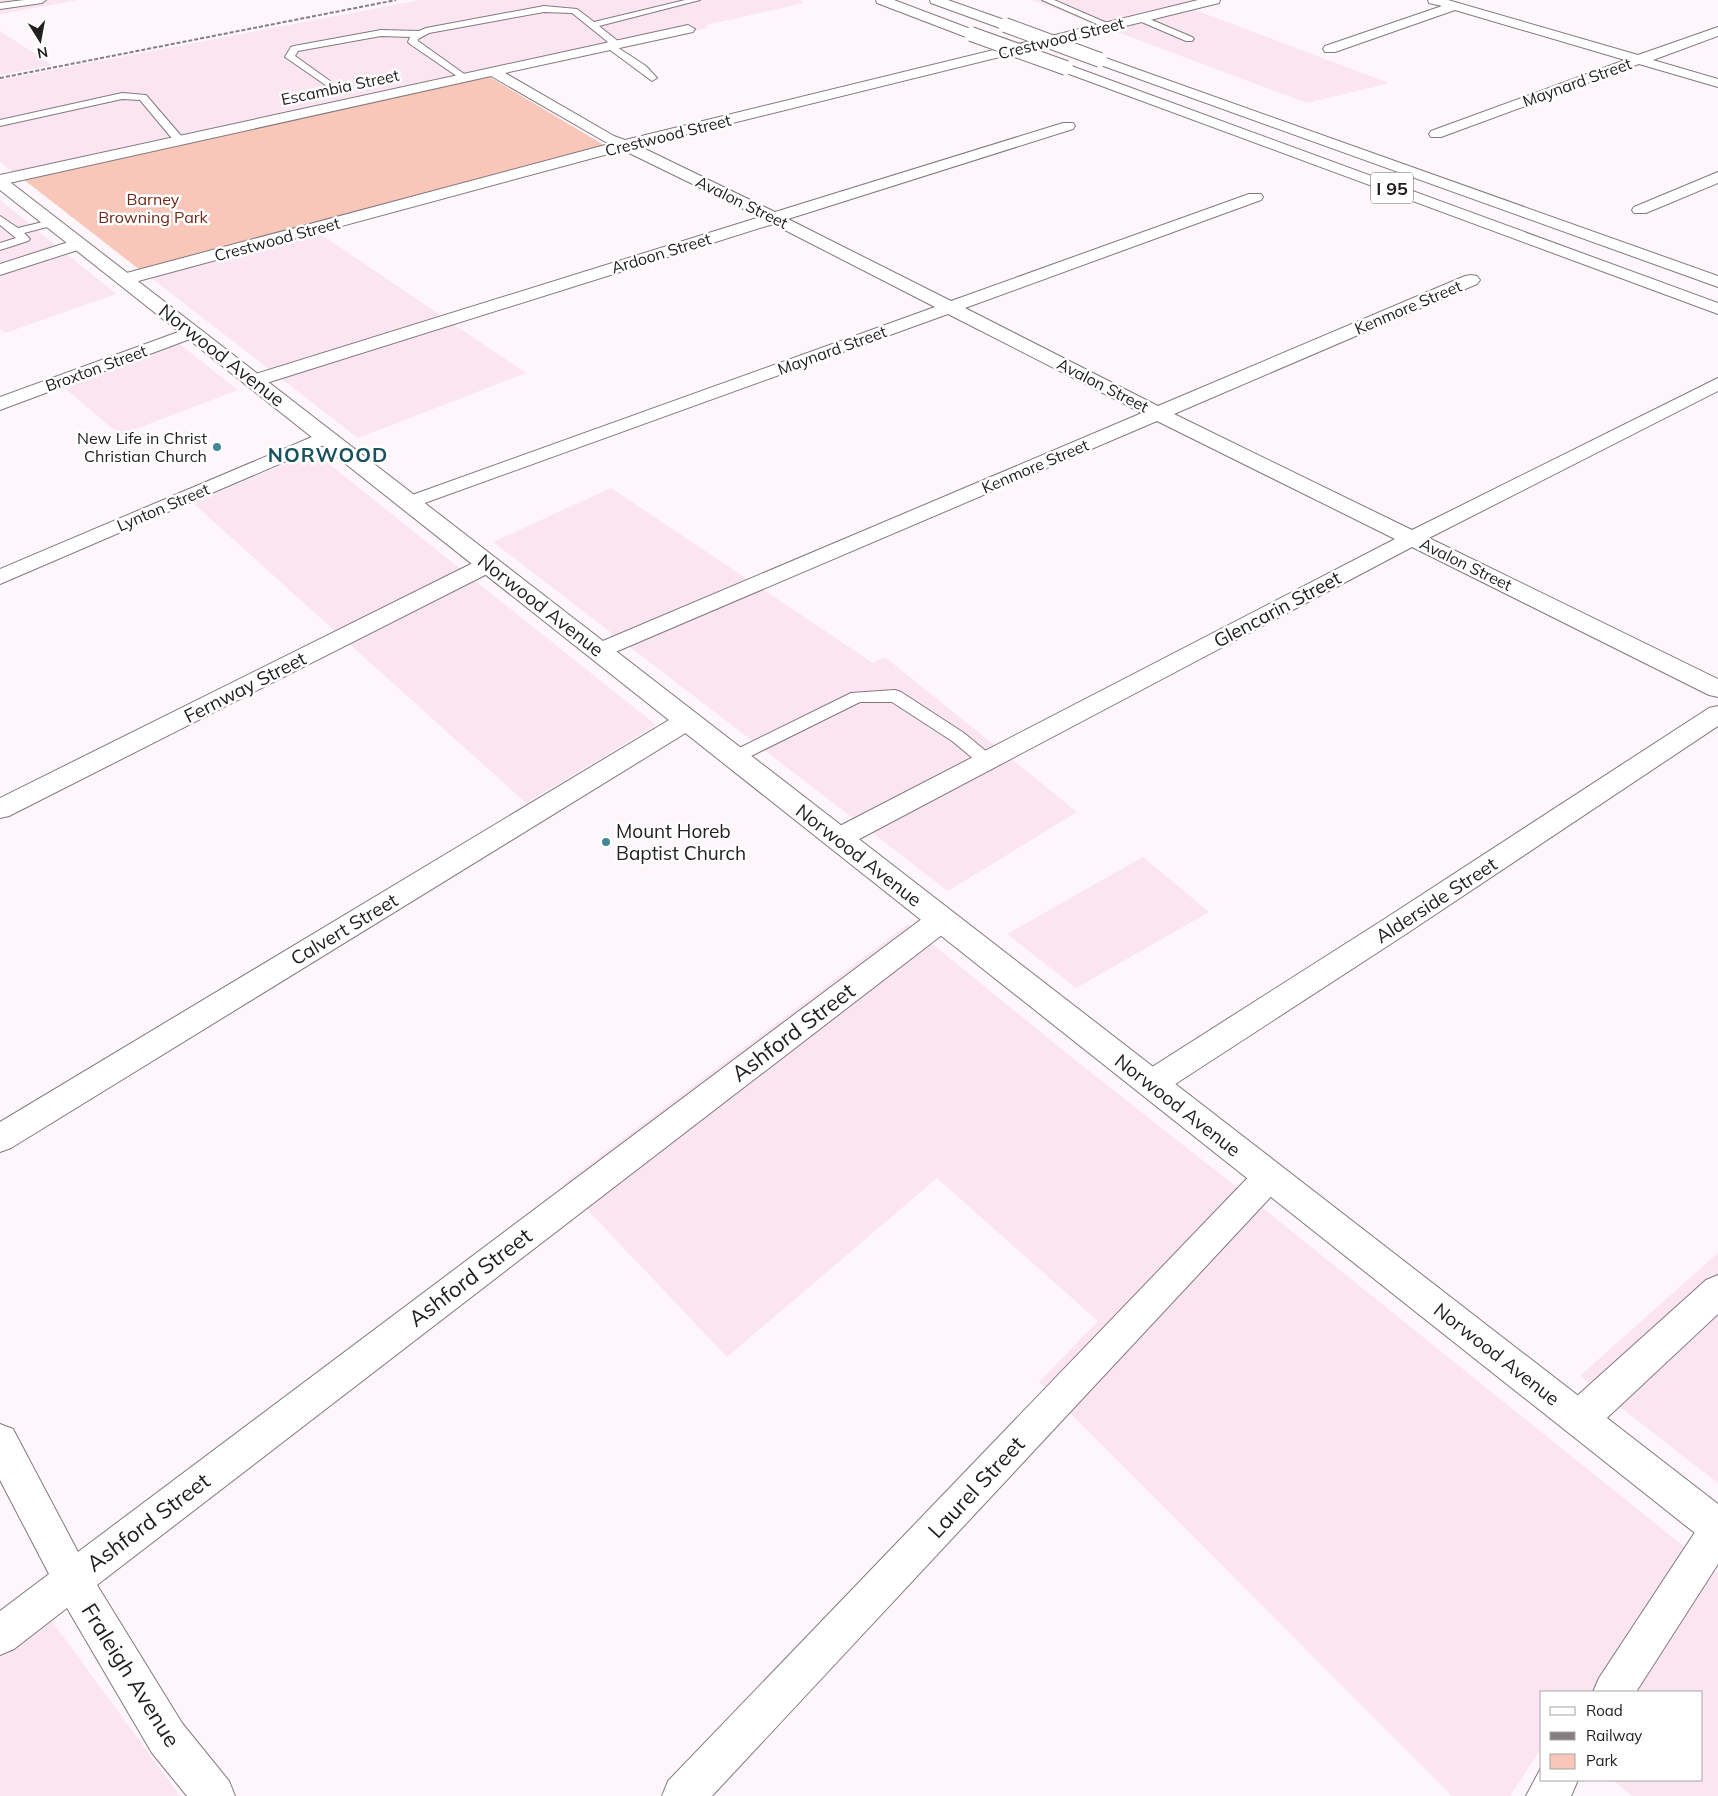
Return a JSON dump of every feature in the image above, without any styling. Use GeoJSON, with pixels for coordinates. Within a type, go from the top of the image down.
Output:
{"type":"FeatureCollection","features":[{"type":"Feature","properties":{"kind":"main road","name":"I 95"},"geometry":{"type":"LineString","coordinates":[[882,0],[1718,309]]}},
{"type":"Feature","properties":{"kind":"main road","name":"I 95"},"geometry":{"type":"LineString","coordinates":[[935,0],[1718,282]]}},
{"type":"Feature","properties":{"kind":"main road","name":"Crestwood Street"},"geometry":{"type":"LineString","coordinates":[[125,279],[624,145],[1214,0]]}},
{"type":"Feature","properties":{"kind":"main road"},"geometry":{"type":"LineString","coordinates":[[1434,0],[1718,83]]}},
{"type":"Feature","properties":{"kind":"main road"},"geometry":{"type":"LineString","coordinates":[[1330,49],[1455,6]]}},
{"type":"Feature","properties":{"kind":"main road","name":"Escambia Street"},"geometry":{"type":"LineString","coordinates":[[2,185],[179,140],[688,29]]}},
{"type":"Feature","properties":{"kind":"main road","name":"Maynard Street"},"geometry":{"type":"LineString","coordinates":[[1436,134],[1718,31]]}},
{"type":"Feature","properties":{"kind":"main road","name":"Avalon Street"},"geometry":{"type":"LineString","coordinates":[[493,72],[609,139],[634,149],[774,218],[1159,414],[1718,690]]}},
{"type":"Feature","properties":{"kind":"main road","name":"Ardoon Street"},"geometry":{"type":"LineString","coordinates":[[253,381],[1068,126]]}},
{"type":"Feature","properties":{"kind":"main road"},"geometry":{"type":"LineString","coordinates":[[1640,210],[1718,177]]}},
{"type":"Feature","properties":{"kind":"main road","name":"Norwood Avenue"},"geometry":{"type":"LineString","coordinates":[[2,185],[125,279],[941,920],[1580,1418],[1718,1529]]}},
{"type":"Feature","properties":{"kind":"main road","name":"Maynard Street"},"geometry":{"type":"LineString","coordinates":[[408,502],[1255,197]]}},
{"type":"Feature","properties":{"kind":"main road"},"geometry":{"type":"LineString","coordinates":[[0,270],[78,244]]}},
{"type":"Feature","properties":{"kind":"main road","name":"Kenmore Street"},"geometry":{"type":"LineString","coordinates":[[599,651],[1471,280]]}},
{"type":"Feature","properties":{"kind":"main road","name":"Broxton Street"},"geometry":{"type":"LineString","coordinates":[[0,404],[192,332]]}},
{"type":"Feature","properties":{"kind":"main road","name":"Glencarin Street"},"geometry":{"type":"LineString","coordinates":[[839,838],[1413,538],[1718,384]]}},
{"type":"Feature","properties":{"kind":"main road","name":"Lynton Street"},"geometry":{"type":"LineString","coordinates":[[0,577],[326,437]]}},
{"type":"Feature","properties":{"kind":"main road","name":"Fernway Street"},"geometry":{"type":"LineString","coordinates":[[0,809],[489,564]]}},
{"type":"Feature","properties":{"kind":"main road","name":"Alderside Street"},"geometry":{"type":"LineString","coordinates":[[1152,1083],[1396,926],[1718,714]]}},
{"type":"Feature","properties":{"kind":"main road","name":"Calvert Street"},"geometry":{"type":"LineString","coordinates":[[0,1138],[688,720]]}},
{"type":"Feature","properties":{"kind":"main road","name":"Ashford Street"},"geometry":{"type":"LineString","coordinates":[[0,1635],[941,920]]}},
{"type":"Feature","properties":{"kind":"main road","name":"Laurel Street"},"geometry":{"type":"LineString","coordinates":[[683,1796],[1270,1177]]}},
{"type":"Feature","properties":{"kind":"main road"},"geometry":{"type":"LineString","coordinates":[[1580,1418],[1718,1290]]}},
{"type":"Feature","properties":{"kind":"main road","name":"Fraleigh Avenue"},"geometry":{"type":"LineString","coordinates":[[0,1442],[72,1579],[168,1738],[214,1796]]}},
{"type":"Feature","properties":{"kind":"main road"},"geometry":{"type":"LineString","coordinates":[[1615,1691],[1718,1529]]}},
{"type":"Feature","properties":{"kind":"main road"},"geometry":{"type":"LineString","coordinates":[[1547,1796],[1556,1781]]}},
{"type":"Feature","properties":{"kind":"lane"},"geometry":{"type":"LineString","coordinates":[[0,6],[42,0]]}},
{"type":"Feature","properties":{"kind":"lane"},"geometry":{"type":"LineString","coordinates":[[592,25],[696,0]]}},
{"type":"Feature","properties":{"kind":"lane"},"geometry":{"type":"LineString","coordinates":[[1046,0],[1109,26]]}},
{"type":"Feature","properties":{"kind":"lane"},"geometry":{"type":"LineString","coordinates":[[511,4],[523,13]]}},
{"type":"Feature","properties":{"kind":"lane"},"geometry":{"type":"LineString","coordinates":[[327,83],[307,66],[290,57],[294,49],[381,33],[418,34],[544,9],[574,11],[592,25],[624,57],[644,68],[652,78]]}},
{"type":"Feature","properties":{"kind":"lane"},"geometry":{"type":"LineString","coordinates":[[1140,18],[1189,39]]}},
{"type":"Feature","properties":{"kind":"lane"},"geometry":{"type":"LineString","coordinates":[[418,34],[413,42],[464,78]]}},
{"type":"Feature","properties":{"kind":"lane"},"geometry":{"type":"LineString","coordinates":[[0,124],[122,96],[142,97],[179,140]]}},
{"type":"Feature","properties":{"kind":"lane"},"geometry":{"type":"LineString","coordinates":[[7,227],[51,222]]}},
{"type":"Feature","properties":{"kind":"lane"},"geometry":{"type":"LineString","coordinates":[[7,227],[24,239],[0,247],[18,264]]}},
{"type":"Feature","properties":{"kind":"lane"},"geometry":{"type":"LineString","coordinates":[[735,757],[857,697],[874,695],[895,696],[958,737],[987,761]]}},
{"type":"Feature","properties":{"kind":"shaded area"},"geometry":{"type":"Polygon","coordinates":[[[0,0],[79,0],[0,14],[0,0]]]}},
{"type":"Feature","properties":{"kind":"shaded area"},"geometry":{"type":"Polygon","coordinates":[[[420,0],[800,0],[804,3],[706,25],[708,28],[23,179],[0,162],[0,80],[420,0]]]}},
{"type":"Feature","properties":{"kind":"shaded area"},"geometry":{"type":"Polygon","coordinates":[[[1032,0],[1200,0],[1182,5],[1389,83],[1307,103],[1032,0]]]}},
{"type":"Feature","properties":{"kind":"shaded area"},"geometry":{"type":"Polygon","coordinates":[[[0,31],[52,65],[0,75],[0,31]]]}},
{"type":"Feature","properties":{"kind":"shaded area"},"geometry":{"type":"Polygon","coordinates":[[[0,200],[116,294],[5,333],[0,329],[0,200]]]}},
{"type":"Feature","properties":{"kind":"shaded area"},"geometry":{"type":"Polygon","coordinates":[[[307,225],[526,373],[358,438],[141,270],[307,225]]]}},
{"type":"Feature","properties":{"kind":"shaded area"},"geometry":{"type":"Polygon","coordinates":[[[168,335],[238,390],[120,435],[53,378],[168,335]]]}},
{"type":"Feature","properties":{"kind":"shaded area"},"geometry":{"type":"Polygon","coordinates":[[[314,452],[656,725],[526,803],[193,503],[314,452]]]}},
{"type":"Feature","properties":{"kind":"shaded area"},"geometry":{"type":"Polygon","coordinates":[[[611,488],[873,663],[885,657],[1077,812],[948,891],[493,542],[611,488]]]}},
{"type":"Feature","properties":{"kind":"shaded area"},"geometry":{"type":"Polygon","coordinates":[[[1143,857],[1209,912],[1076,988],[1007,934],[1143,857]]]}},
{"type":"Feature","properties":{"kind":"shaded area"},"geometry":{"type":"Polygon","coordinates":[[[908,924],[1070,1056],[1234,1185],[1718,1574],[1718,1796],[1632,1796],[1614,1781],[1703,1781],[1703,1691],[1540,1691],[1540,1750],[1510,1796],[1452,1796],[1039,1382],[1098,1321],[937,1178],[727,1357],[563,1184],[908,924]]]}},
{"type":"Feature","properties":{"kind":"shaded area"},"geometry":{"type":"Polygon","coordinates":[[[1718,1253],[1718,1483],[1580,1376],[1718,1253]]]}},
{"type":"Feature","properties":{"kind":"shaded area"},"geometry":{"type":"Polygon","coordinates":[[[51,1620],[180,1796],[0,1796],[0,1657],[51,1620]]]}},
{"type":"Feature","properties":{"kind":"green space","name":"Barney Browning Park"},"geometry":{"type":"Polygon","coordinates":[[[488,76],[604,145],[140,270],[23,179],[488,76]]]}},
{"type":"Feature","properties":{"kind":"railway"},"geometry":{"type":"LineString","coordinates":[[0,78],[396,0]]}},
{"type":"Feature","properties":{"kind":"place","name":"New Life in Christ Christian Church"},"geometry":{"type":"Point","coordinates":[217,447]}},
{"type":"Feature","properties":{"kind":"place","name":"Mount Horeb Baptist Church"},"geometry":{"type":"Point","coordinates":[606,842]}},
{"type":"Feature","properties":{"kind":"district","name":"NORWOOD"},"geometry":{"type":"Point","coordinates":[328,454]}}]}
